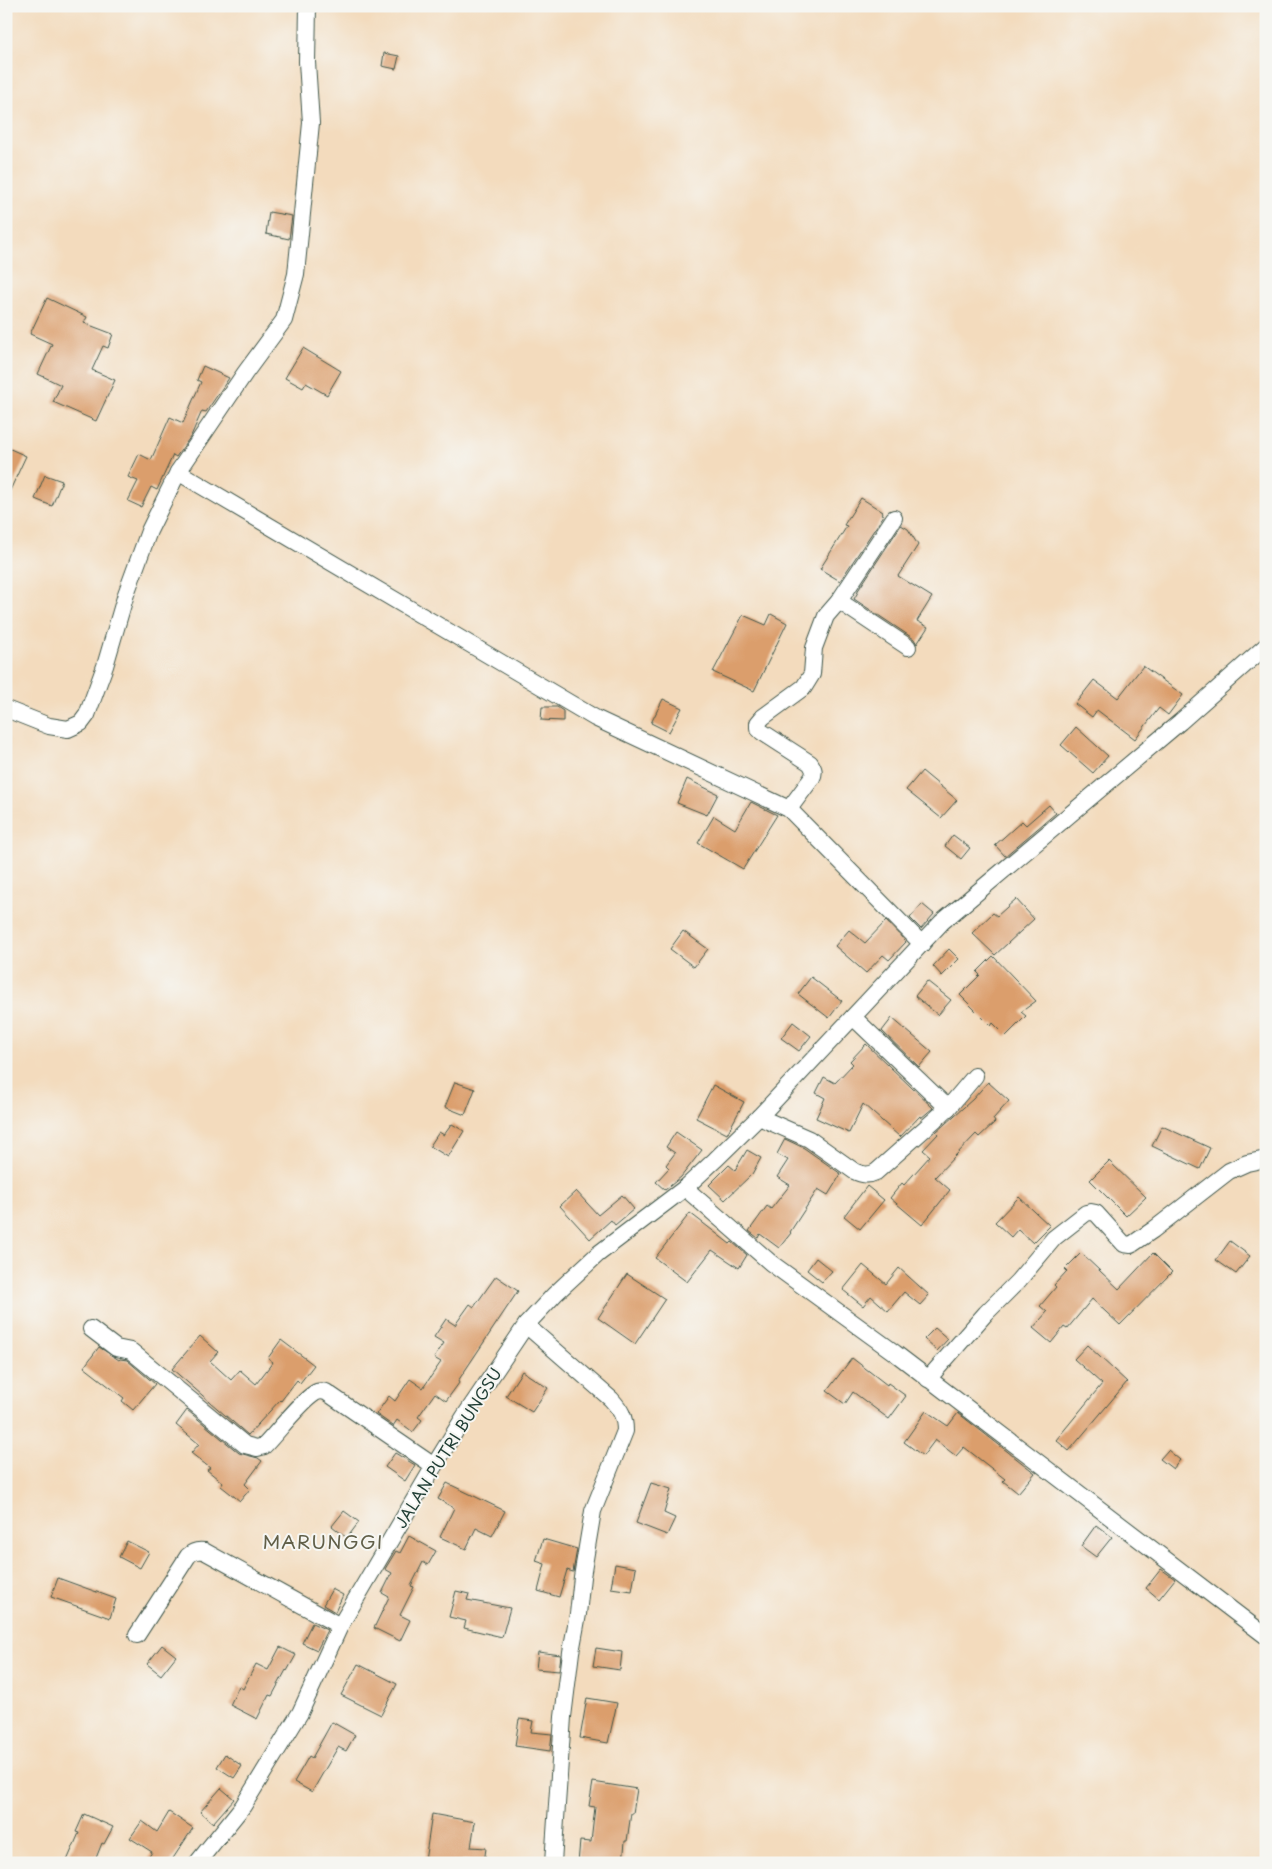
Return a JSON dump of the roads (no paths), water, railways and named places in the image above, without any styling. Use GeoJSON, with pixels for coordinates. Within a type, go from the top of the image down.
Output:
{"type":"FeatureCollection","features":[{"type":"Feature","properties":{"kind":"street"},"geometry":{"type":"LineString","coordinates":[[6,709],[49,726],[68,729],[80,723],[87,716],[105,666],[126,594],[149,531],[178,472],[245,373],[284,320],[296,274],[312,122],[307,62],[308,6]]}},
{"type":"Feature","properties":{"kind":"street"},"geometry":{"type":"LineString","coordinates":[[178,472],[595,718],[790,809],[922,944]]}},
{"type":"Feature","properties":{"kind":"street"},"geometry":{"type":"LineString","coordinates":[[790,809],[812,778],[813,768],[810,763],[762,732],[758,728],[758,723],[763,717],[804,687],[812,674],[814,648],[826,616],[839,601],[894,518]]}},
{"type":"Feature","properties":{"kind":"street"},"geometry":{"type":"LineString","coordinates":[[839,601],[908,647]]}},
{"type":"Feature","properties":{"kind":"street","name":"JALAN PUTRI BUNGSU"},"geometry":{"type":"LineString","coordinates":[[197,1863],[243,1806],[300,1712],[340,1626],[434,1466],[464,1417],[526,1326],[555,1294],[598,1254],[685,1188],[760,1116],[942,922],[1180,722],[1266,646]]}},
{"type":"Feature","properties":{"kind":"street"},"geometry":{"type":"LineString","coordinates":[[853,1017],[948,1108]]}},
{"type":"Feature","properties":{"kind":"street"},"geometry":{"type":"LineString","coordinates":[[760,1116],[809,1139],[854,1171],[862,1175],[870,1175],[883,1166],[948,1108],[975,1076]]}},
{"type":"Feature","properties":{"kind":"street"},"geometry":{"type":"LineString","coordinates":[[928,1378],[986,1313],[1018,1282],[1054,1238],[1086,1213],[1096,1213],[1124,1244],[1132,1245],[1229,1171],[1247,1163],[1266,1158]]}},
{"type":"Feature","properties":{"kind":"street"},"geometry":{"type":"LineString","coordinates":[[685,1188],[771,1263],[928,1378],[1266,1636]]}},
{"type":"Feature","properties":{"kind":"street"},"geometry":{"type":"LineString","coordinates":[[526,1326],[612,1399],[621,1410],[625,1420],[625,1431],[593,1511],[582,1577],[563,1717],[553,1863]]}},
{"type":"Feature","properties":{"kind":"street"},"geometry":{"type":"LineString","coordinates":[[92,1329],[116,1348],[130,1351],[245,1445],[257,1448],[264,1446],[306,1400],[320,1391],[326,1392],[434,1466]]}},
{"type":"Feature","properties":{"kind":"street"},"geometry":{"type":"LineString","coordinates":[[137,1635],[188,1556],[198,1550],[204,1551],[340,1626]]}},
{"type":"Feature","properties":{"kind":"district","name":"MARUNGGI"},"geometry":{"type":"Point","coordinates":[323,1542]}}]}
